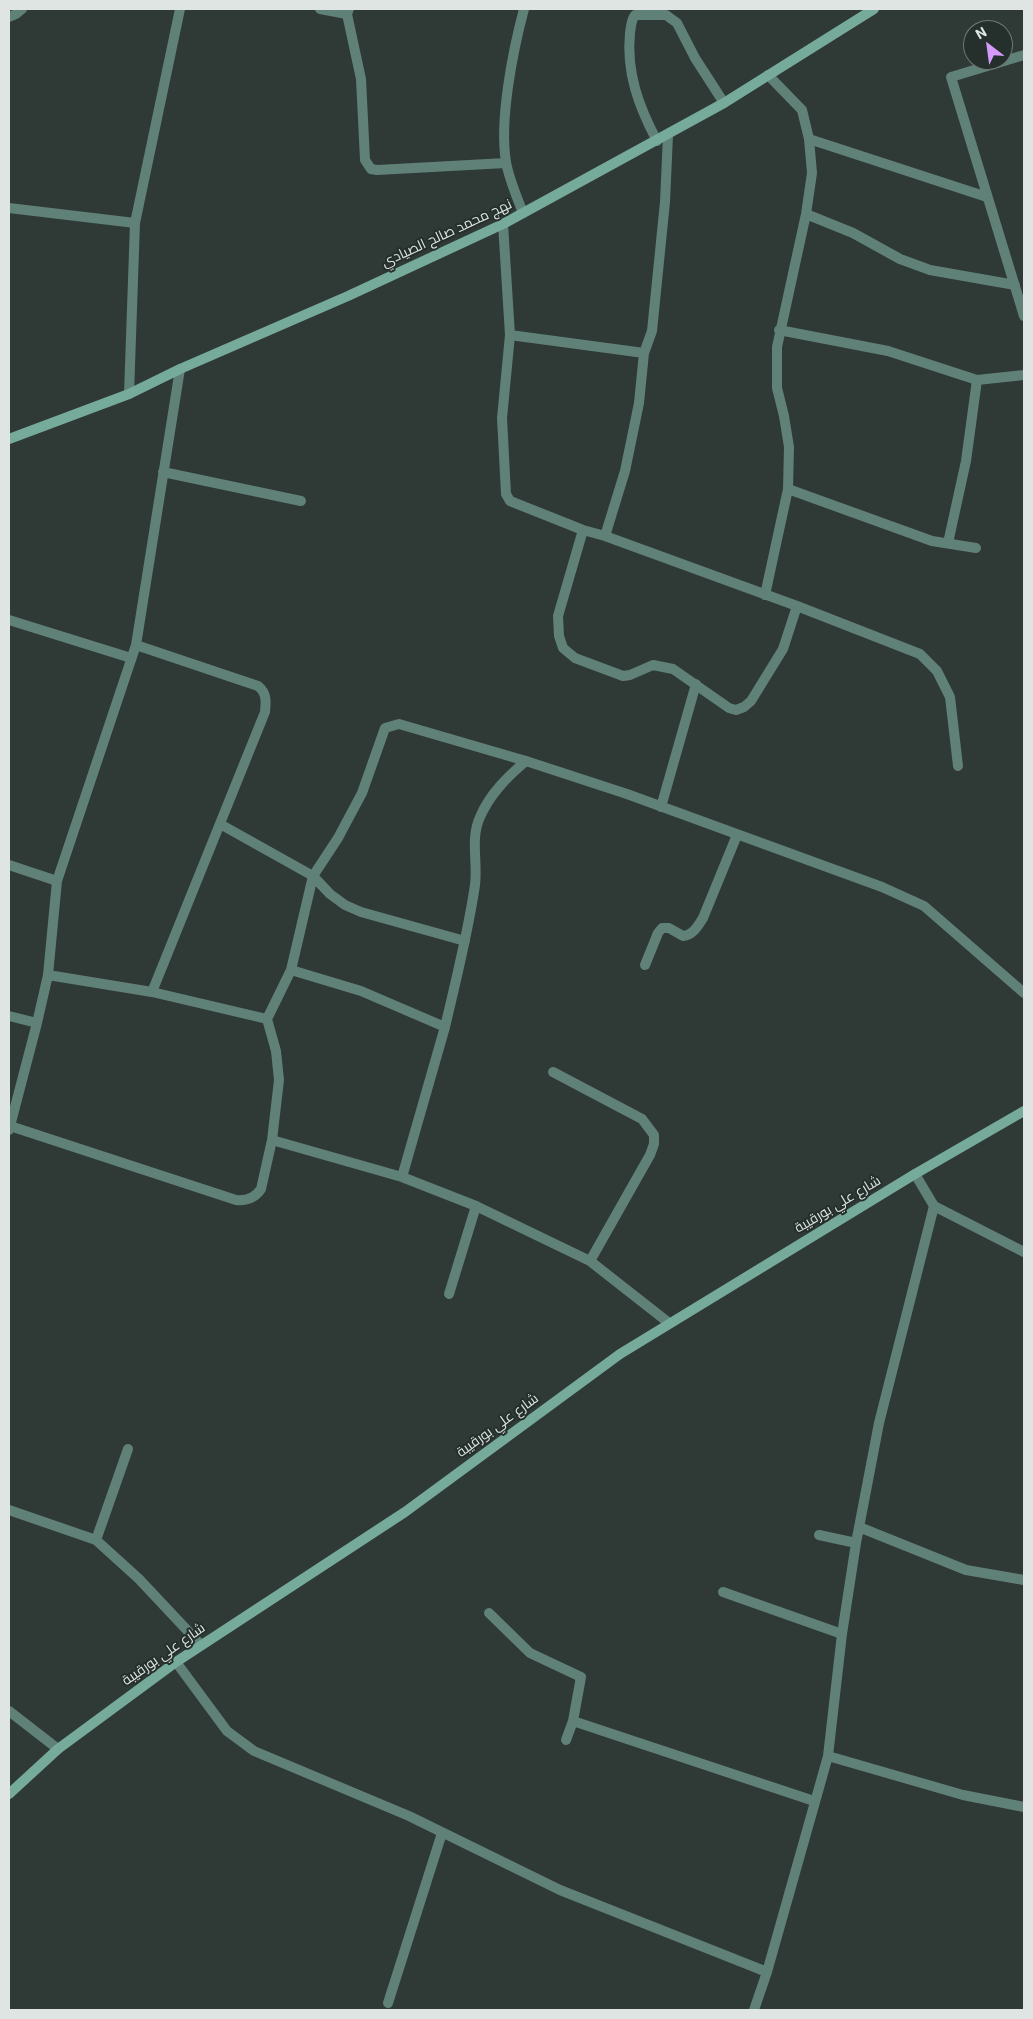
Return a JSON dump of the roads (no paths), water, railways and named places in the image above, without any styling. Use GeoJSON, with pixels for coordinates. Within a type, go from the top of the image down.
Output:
{"type":"FeatureCollection","features":[{"type":"Feature","properties":{"kind":"main road","name":"نهج محمد صالح الصيادي"},"geometry":{"type":"LineString","coordinates":[[9,439],[129,394],[180,369],[348,296],[503,224],[724,104],[874,9]]}},
{"type":"Feature","properties":{"kind":"main road","name":"شارع علي بورقيبة"},"geometry":{"type":"LineString","coordinates":[[9,1794],[58,1749],[176,1662],[404,1512],[620,1354],[915,1174],[1024,1111]]}},
{"type":"Feature","properties":{"kind":"street"},"geometry":{"type":"LineString","coordinates":[[9,16],[16,14],[22,9]]}},
{"type":"Feature","properties":{"kind":"street"},"geometry":{"type":"LineString","coordinates":[[129,394],[135,223],[178,9]]}},
{"type":"Feature","properties":{"kind":"street"},"geometry":{"type":"LineString","coordinates":[[320,9],[348,12],[361,79],[365,160],[371,169],[506,163]]}},
{"type":"Feature","properties":{"kind":"street"},"geometry":{"type":"LineString","coordinates":[[523,213],[506,163],[504,133],[512,64],[524,9]]}},
{"type":"Feature","properties":{"kind":"street"},"geometry":{"type":"LineString","coordinates":[[657,141],[635,94],[630,64],[630,40],[632,19],[635,14],[666,16],[673,19],[724,104]]}},
{"type":"Feature","properties":{"kind":"street"},"geometry":{"type":"LineString","coordinates":[[1024,55],[951,77],[1024,316]]}},
{"type":"Feature","properties":{"kind":"street"},"geometry":{"type":"LineString","coordinates":[[765,595],[788,488],[789,447],[777,388],[776,370],[779,330],[806,214],[812,173],[810,139],[802,110],[768,75]]}},
{"type":"Feature","properties":{"kind":"street"},"geometry":{"type":"LineString","coordinates":[[605,536],[627,461],[639,403],[644,353],[652,331],[665,202],[668,135]]}},
{"type":"Feature","properties":{"kind":"street"},"geometry":{"type":"LineString","coordinates":[[810,139],[987,197]]}},
{"type":"Feature","properties":{"kind":"street"},"geometry":{"type":"LineString","coordinates":[[9,208],[135,223]]}},
{"type":"Feature","properties":{"kind":"street"},"geometry":{"type":"LineString","coordinates":[[806,214],[853,233],[900,259],[930,270],[1015,285]]}},
{"type":"Feature","properties":{"kind":"street"},"geometry":{"type":"LineString","coordinates":[[503,224],[510,336],[502,418],[506,494],[510,501],[582,530],[605,536],[797,606],[920,654],[931,663],[945,684],[950,697],[958,766]]}},
{"type":"Feature","properties":{"kind":"street"},"geometry":{"type":"LineString","coordinates":[[779,330],[888,351],[977,380],[1024,375]]}},
{"type":"Feature","properties":{"kind":"street"},"geometry":{"type":"LineString","coordinates":[[510,336],[644,353]]}},
{"type":"Feature","properties":{"kind":"street"},"geometry":{"type":"LineString","coordinates":[[180,369],[136,645],[57,881],[48,975],[9,1128],[230,1199],[243,1201],[258,1194],[261,1189],[272,1140],[279,1080],[276,1051],[267,1019],[291,970],[313,876],[338,838],[362,793],[386,728],[399,724],[526,760],[882,886],[924,906],[1024,993]]}},
{"type":"Feature","properties":{"kind":"street"},"geometry":{"type":"LineString","coordinates":[[948,543],[966,461],[977,380]]}},
{"type":"Feature","properties":{"kind":"street"},"geometry":{"type":"LineString","coordinates":[[163,472],[301,502]]}},
{"type":"Feature","properties":{"kind":"street"},"geometry":{"type":"LineString","coordinates":[[788,488],[932,540],[976,548]]}},
{"type":"Feature","properties":{"kind":"street"},"geometry":{"type":"LineString","coordinates":[[582,530],[558,616],[559,636],[563,648],[574,658],[623,676],[630,675],[647,666],[658,665],[673,669],[729,708],[736,710],[744,707],[751,701],[772,665],[781,654],[797,606]]}},
{"type":"Feature","properties":{"kind":"street"},"geometry":{"type":"LineString","coordinates":[[9,620],[131,658]]}},
{"type":"Feature","properties":{"kind":"street"},"geometry":{"type":"LineString","coordinates":[[136,645],[258,686],[263,689],[266,701],[265,712],[152,992]]}},
{"type":"Feature","properties":{"kind":"street"},"geometry":{"type":"LineString","coordinates":[[661,807],[696,684]]}},
{"type":"Feature","properties":{"kind":"street"},"geometry":{"type":"LineString","coordinates":[[402,1177],[445,1027],[465,941],[475,879],[474,843],[480,817],[505,778],[526,760]]}},
{"type":"Feature","properties":{"kind":"street"},"geometry":{"type":"LineString","coordinates":[[220,824],[313,876],[330,894],[346,905],[361,912],[465,941]]}},
{"type":"Feature","properties":{"kind":"street"},"geometry":{"type":"LineString","coordinates":[[644,965],[658,932],[662,928],[669,928],[683,936],[690,934],[698,927],[737,834]]}},
{"type":"Feature","properties":{"kind":"street"},"geometry":{"type":"LineString","coordinates":[[9,865],[57,881]]}},
{"type":"Feature","properties":{"kind":"street"},"geometry":{"type":"LineString","coordinates":[[291,970],[362,991],[445,1027]]}},
{"type":"Feature","properties":{"kind":"street"},"geometry":{"type":"LineString","coordinates":[[48,975],[152,992],[267,1019]]}},
{"type":"Feature","properties":{"kind":"street"},"geometry":{"type":"LineString","coordinates":[[9,1016],[37,1024]]}},
{"type":"Feature","properties":{"kind":"street"},"geometry":{"type":"LineString","coordinates":[[553,1072],[642,1119],[654,1135],[654,1144],[650,1155],[590,1261]]}},
{"type":"Feature","properties":{"kind":"street"},"geometry":{"type":"LineString","coordinates":[[272,1140],[402,1177],[476,1206],[590,1261],[669,1323]]}},
{"type":"Feature","properties":{"kind":"street"},"geometry":{"type":"LineString","coordinates":[[915,1174],[934,1206],[1024,1252]]}},
{"type":"Feature","properties":{"kind":"street"},"geometry":{"type":"LineString","coordinates":[[449,1294],[476,1206]]}},
{"type":"Feature","properties":{"kind":"street"},"geometry":{"type":"LineString","coordinates":[[754,2010],[767,1972],[828,1756],[842,1634],[856,1543],[879,1423],[934,1206]]}},
{"type":"Feature","properties":{"kind":"street"},"geometry":{"type":"LineString","coordinates":[[96,1540],[128,1449]]}},
{"type":"Feature","properties":{"kind":"street"},"geometry":{"type":"LineString","coordinates":[[9,1510],[96,1540],[139,1579],[201,1645]]}},
{"type":"Feature","properties":{"kind":"street"},"geometry":{"type":"LineString","coordinates":[[859,1527],[966,1570],[1024,1580]]}},
{"type":"Feature","properties":{"kind":"street"},"geometry":{"type":"LineString","coordinates":[[819,1535],[856,1543]]}},
{"type":"Feature","properties":{"kind":"street"},"geometry":{"type":"LineString","coordinates":[[723,1592],[842,1634]]}},
{"type":"Feature","properties":{"kind":"street"},"geometry":{"type":"LineString","coordinates":[[489,1613],[530,1653],[582,1677],[574,1721],[566,1740]]}},
{"type":"Feature","properties":{"kind":"street"},"geometry":{"type":"LineString","coordinates":[[176,1662],[226,1731],[254,1751],[409,1816],[560,1890],[767,1972]]}},
{"type":"Feature","properties":{"kind":"street"},"geometry":{"type":"LineString","coordinates":[[9,1711],[58,1749]]}},
{"type":"Feature","properties":{"kind":"street"},"geometry":{"type":"LineString","coordinates":[[574,1721],[814,1801]]}},
{"type":"Feature","properties":{"kind":"street"},"geometry":{"type":"LineString","coordinates":[[828,1756],[963,1795],[1024,1807]]}},
{"type":"Feature","properties":{"kind":"street"},"geometry":{"type":"LineString","coordinates":[[388,2003],[442,1833]]}}]}
